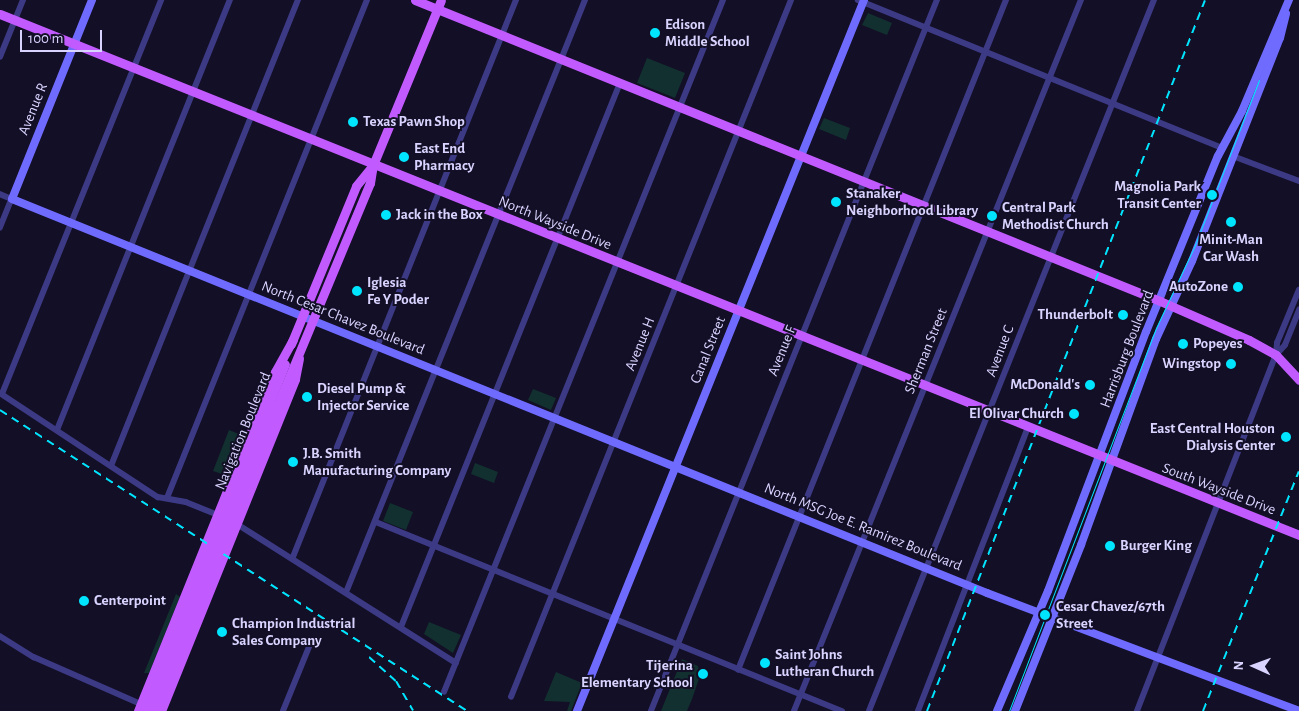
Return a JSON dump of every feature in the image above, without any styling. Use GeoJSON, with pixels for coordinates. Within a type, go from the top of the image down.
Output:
{"type":"FeatureCollection","features":[{"type":"Feature","properties":{"kind":"main road"},"geometry":{"type":"LineString","coordinates":[[415,0],[439,4],[502,36],[988,230],[1160,301],[1249,340],[1276,356],[1299,380]]}},
{"type":"Feature","properties":{"kind":"main road","name":"Navigation Boulevard"},"geometry":{"type":"LineString","coordinates":[[251,458],[313,321],[370,183],[373,165],[439,4]]}},
{"type":"Feature","properties":{"kind":"main road","name":"North Wayside Drive"},"geometry":{"type":"LineString","coordinates":[[0,14],[1100,457]]}},
{"type":"Feature","properties":{"kind":"main road","name":"Navigation Boulevard"},"geometry":{"type":"LineString","coordinates":[[154,711],[175,646],[251,458],[293,340],[356,186],[373,165]]}},
{"type":"Feature","properties":{"kind":"main road"},"geometry":{"type":"LineString","coordinates":[[142,709],[217,514],[275,372],[293,340]]}},
{"type":"Feature","properties":{"kind":"main road"},"geometry":{"type":"LineString","coordinates":[[160,711],[298,371],[299,353]]}},
{"type":"Feature","properties":{"kind":"main road","name":"South Wayside Drive"},"geometry":{"type":"LineString","coordinates":[[1100,457],[1299,534]]}},
{"type":"Feature","properties":{"kind":"main road","name":"Navigation Boulevard"},"geometry":{"type":"LineString","coordinates":[[142,709],[175,646]]}},
{"type":"Feature","properties":{"kind":"street"},"geometry":{"type":"LineString","coordinates":[[0,57],[23,0]]}},
{"type":"Feature","properties":{"kind":"street","name":"Avenue R"},"geometry":{"type":"LineString","coordinates":[[0,228],[92,0]]}},
{"type":"Feature","properties":{"kind":"street"},"geometry":{"type":"LineString","coordinates":[[161,0],[1,393],[158,497],[167,498],[217,514],[237,523],[347,590],[456,663]]}},
{"type":"Feature","properties":{"kind":"street"},"geometry":{"type":"LineString","coordinates":[[57,430],[129,246],[230,0]]}},
{"type":"Feature","properties":{"kind":"street"},"geometry":{"type":"LineString","coordinates":[[110,466],[298,0]]}},
{"type":"Feature","properties":{"kind":"street"},"geometry":{"type":"LineString","coordinates":[[167,498],[367,0]]}},
{"type":"Feature","properties":{"kind":"street"},"geometry":{"type":"LineString","coordinates":[[293,556],[516,0]]}},
{"type":"Feature","properties":{"kind":"street"},"geometry":{"type":"LineString","coordinates":[[347,590],[585,0]]}},
{"type":"Feature","properties":{"kind":"street"},"geometry":{"type":"LineString","coordinates":[[444,692],[723,0]]}},
{"type":"Feature","properties":{"kind":"street","name":"Avenue H"},"geometry":{"type":"LineString","coordinates":[[511,697],[791,0]]}},
{"type":"Feature","properties":{"kind":"street","name":"Avenue F"},"geometry":{"type":"LineString","coordinates":[[651,711],[937,0]]}},
{"type":"Feature","properties":{"kind":"street"},"geometry":{"type":"LineString","coordinates":[[738,670],[1006,0]]}},
{"type":"Feature","properties":{"kind":"street","name":"Sherman Street"},"geometry":{"type":"LineString","coordinates":[[794,711],[1081,0]]}},
{"type":"Feature","properties":{"kind":"street","name":"Avenue C"},"geometry":{"type":"LineString","coordinates":[[869,711],[1154,0]]}},
{"type":"Feature","properties":{"kind":"street","name":"Harrisburg Boulevard"},"geometry":{"type":"LineString","coordinates":[[997,711],[1039,613],[1160,301],[1222,148],[1242,111],[1289,0]]}},
{"type":"Feature","properties":{"kind":"street","name":"Harrisburg Boulevard"},"geometry":{"type":"LineString","coordinates":[[1015,711],[1170,306],[1192,260],[1280,38],[1289,0]]}},
{"type":"Feature","properties":{"kind":"street"},"geometry":{"type":"LineString","coordinates":[[861,1],[1222,148]]}},
{"type":"Feature","properties":{"kind":"street","name":"Canal Street"},"geometry":{"type":"LineString","coordinates":[[577,711],[801,156],[861,1]]}},
{"type":"Feature","properties":{"kind":"street"},"geometry":{"type":"LineString","coordinates":[[401,627],[620,83]]}},
{"type":"Feature","properties":{"kind":"street"},"geometry":{"type":"LineString","coordinates":[[1233,156],[1299,181]]}},
{"type":"Feature","properties":{"kind":"street","name":"North Cesar Chavez Boulevard"},"geometry":{"type":"LineString","coordinates":[[0,194],[676,467]]}},
{"type":"Feature","properties":{"kind":"street"},"geometry":{"type":"LineString","coordinates":[[1276,356],[1276,343],[1299,290]]}},
{"type":"Feature","properties":{"kind":"street"},"geometry":{"type":"LineString","coordinates":[[1137,711],[1276,356],[1285,345],[1299,310]]}},
{"type":"Feature","properties":{"kind":"street"},"geometry":{"type":"LineString","coordinates":[[918,711],[1028,428]]}},
{"type":"Feature","properties":{"kind":"street","name":"North MSG Joe E. Ramirez Boulevard"},"geometry":{"type":"LineString","coordinates":[[676,467],[1039,613],[1299,711]]}},
{"type":"Feature","properties":{"kind":"street"},"geometry":{"type":"LineString","coordinates":[[376,522],[842,711]]}},
{"type":"Feature","properties":{"kind":"street"},"geometry":{"type":"LineString","coordinates":[[0,636],[34,658],[142,709]]}},
{"type":"Feature","properties":{"kind":"street"},"geometry":{"type":"LineString","coordinates":[[283,711],[311,642]]}},
{"type":"Feature","properties":{"kind":"green space"},"geometry":{"type":"Polygon","coordinates":[[[868,13],[892,23],[887,35],[862,25],[868,13]]]}},
{"type":"Feature","properties":{"kind":"green space"},"geometry":{"type":"Polygon","coordinates":[[[647,58],[685,73],[675,98],[637,83],[647,58]]]}},
{"type":"Feature","properties":{"kind":"green space"},"geometry":{"type":"Polygon","coordinates":[[[824,118],[850,128],[846,140],[819,129],[824,118]]]}},
{"type":"Feature","properties":{"kind":"green space"},"geometry":{"type":"Polygon","coordinates":[[[533,389],[556,398],[551,410],[528,400],[533,389]]]}},
{"type":"Feature","properties":{"kind":"green space"},"geometry":{"type":"Polygon","coordinates":[[[229,430],[244,436],[228,476],[213,471],[229,430]]]}},
{"type":"Feature","properties":{"kind":"green space"},"geometry":{"type":"Polygon","coordinates":[[[475,463],[498,472],[494,483],[471,474],[475,463]]]}},
{"type":"Feature","properties":{"kind":"green space"},"geometry":{"type":"Polygon","coordinates":[[[390,503],[413,512],[406,530],[383,521],[390,503]]]}},
{"type":"Feature","properties":{"kind":"green space"},"geometry":{"type":"Polygon","coordinates":[[[176,594],[180,597],[149,673],[144,673],[176,594]]]}},
{"type":"Feature","properties":{"kind":"green space"},"geometry":{"type":"Polygon","coordinates":[[[429,622],[461,635],[453,653],[424,634],[429,622]]]}},
{"type":"Feature","properties":{"kind":"green space"},"geometry":{"type":"Polygon","coordinates":[[[682,659],[698,666],[700,676],[692,699],[687,711],[661,711],[682,659]]]}},
{"type":"Feature","properties":{"kind":"green space"},"geometry":{"type":"Polygon","coordinates":[[[556,672],[582,683],[571,711],[567,711],[570,702],[544,701],[556,672]]]}},
{"type":"Feature","properties":{"kind":"tram line"},"geometry":{"type":"LineString","coordinates":[[1009,711],[1156,328],[1195,245],[1259,80]]}},
{"type":"Feature","properties":{"kind":"railway"},"geometry":{"type":"LineString","coordinates":[[927,711],[1205,0]]}},
{"type":"Feature","properties":{"kind":"railway"},"geometry":{"type":"LineString","coordinates":[[0,410],[467,711]]}},
{"type":"Feature","properties":{"kind":"railway"},"geometry":{"type":"LineString","coordinates":[[1203,711],[1299,471]]}},
{"type":"Feature","properties":{"kind":"railway"},"geometry":{"type":"LineString","coordinates":[[369,657],[396,681],[413,711]]}},
{"type":"Feature","properties":{"kind":"place","name":"Edison Middle School"},"geometry":{"type":"Point","coordinates":[655,33]}},
{"type":"Feature","properties":{"kind":"place","name":"Texas Pawn Shop"},"geometry":{"type":"Point","coordinates":[353,122]}},
{"type":"Feature","properties":{"kind":"place","name":"East End Pharmacy"},"geometry":{"type":"Point","coordinates":[404,157]}},
{"type":"Feature","properties":{"kind":"place","name":"Magnolia Park Transit Center"},"geometry":{"type":"Point","coordinates":[1212,195]}},
{"type":"Feature","properties":{"kind":"place","name":"Stanaker Neighborhood Library"},"geometry":{"type":"Point","coordinates":[836,202]}},
{"type":"Feature","properties":{"kind":"place","name":"Jack in the Box"},"geometry":{"type":"Point","coordinates":[386,215]}},
{"type":"Feature","properties":{"kind":"place","name":"Central Park Methodist Church"},"geometry":{"type":"Point","coordinates":[992,216]}},
{"type":"Feature","properties":{"kind":"place","name":"Minit-Man Car Wash"},"geometry":{"type":"Point","coordinates":[1231,222]}},
{"type":"Feature","properties":{"kind":"place","name":"AutoZone"},"geometry":{"type":"Point","coordinates":[1238,287]}},
{"type":"Feature","properties":{"kind":"place","name":"Iglesia Fe Y Poder"},"geometry":{"type":"Point","coordinates":[357,291]}},
{"type":"Feature","properties":{"kind":"place","name":"Thunderbolt"},"geometry":{"type":"Point","coordinates":[1123,315]}},
{"type":"Feature","properties":{"kind":"place","name":"Popeyes"},"geometry":{"type":"Point","coordinates":[1183,344]}},
{"type":"Feature","properties":{"kind":"place","name":"Wingstop"},"geometry":{"type":"Point","coordinates":[1231,364]}},
{"type":"Feature","properties":{"kind":"place","name":"McDonald's"},"geometry":{"type":"Point","coordinates":[1090,385]}},
{"type":"Feature","properties":{"kind":"place","name":"Diesel Pump & Injector Service"},"geometry":{"type":"Point","coordinates":[307,397]}},
{"type":"Feature","properties":{"kind":"place","name":"El Olivar Church"},"geometry":{"type":"Point","coordinates":[1074,414]}},
{"type":"Feature","properties":{"kind":"place","name":"East Central Houston Dialysis Center"},"geometry":{"type":"Point","coordinates":[1286,437]}},
{"type":"Feature","properties":{"kind":"place","name":"J.B. Smith Manufacturing Company"},"geometry":{"type":"Point","coordinates":[293,462]}},
{"type":"Feature","properties":{"kind":"place","name":"Burger King"},"geometry":{"type":"Point","coordinates":[1110,546]}},
{"type":"Feature","properties":{"kind":"place","name":"Centerpoint"},"geometry":{"type":"Point","coordinates":[84,601]}},
{"type":"Feature","properties":{"kind":"place","name":"Cesar Chavez/67th Street"},"geometry":{"type":"Point","coordinates":[1045,615]}},
{"type":"Feature","properties":{"kind":"place","name":"Champion Industrial Sales Company"},"geometry":{"type":"Point","coordinates":[222,632]}},
{"type":"Feature","properties":{"kind":"place","name":"Saint Johns Lutheran Church"},"geometry":{"type":"Point","coordinates":[765,663]}},
{"type":"Feature","properties":{"kind":"place","name":"Tijerina Elementary School"},"geometry":{"type":"Point","coordinates":[703,674]}}]}
